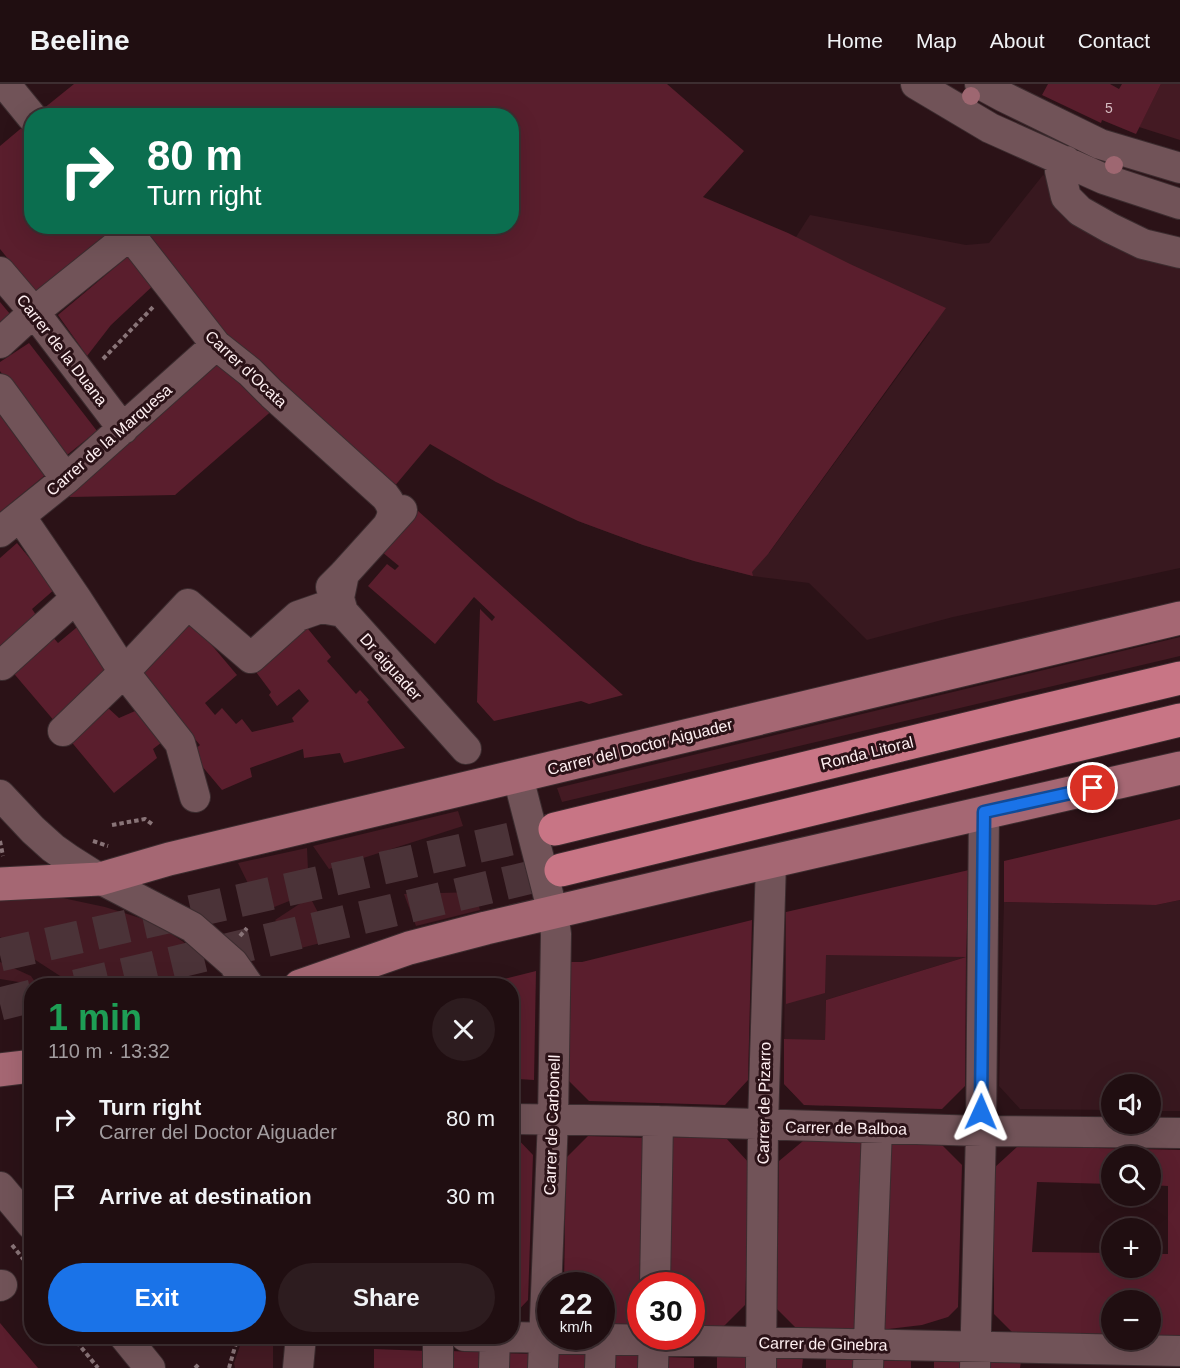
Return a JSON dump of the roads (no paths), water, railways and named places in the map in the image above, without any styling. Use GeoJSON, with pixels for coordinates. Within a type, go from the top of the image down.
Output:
{"type":"FeatureCollection","features":[{"type":"Feature","properties":{"kind":"highway","name":"Ronda Litoral"},"geometry":{"type":"LineString","coordinates":[[555,829],[1180,678]]}},
{"type":"Feature","properties":{"kind":"highway"},"geometry":{"type":"LineString","coordinates":[[561,870],[1180,720]]}},
{"type":"Feature","properties":{"kind":"main road","name":"Carrer del Doctor Aiguader"},"geometry":{"type":"LineString","coordinates":[[2,870],[100,879],[169,859],[1180,618]]}},
{"type":"Feature","properties":{"kind":"main road"},"geometry":{"type":"LineString","coordinates":[[323,978],[409,948],[477,930],[1180,768]]}},
{"type":"Feature","properties":{"kind":"main road"},"geometry":{"type":"LineString","coordinates":[[0,1070],[24,1067]]}},
{"type":"Feature","properties":{"kind":"street"},"geometry":{"type":"LineString","coordinates":[[5,84],[25,108]]}},
{"type":"Feature","properties":{"kind":"street"},"geometry":{"type":"LineString","coordinates":[[916,84],[990,128],[1104,179],[1180,204]]}},
{"type":"Feature","properties":{"kind":"street"},"geometry":{"type":"LineString","coordinates":[[980,84],[1100,144],[1180,168]]}},
{"type":"Feature","properties":{"kind":"street"},"geometry":{"type":"LineString","coordinates":[[1066,161],[1060,171],[1066,197],[1080,211],[1143,244],[1180,253]]}},
{"type":"Feature","properties":{"kind":"street"},"geometry":{"type":"LineString","coordinates":[[0,343],[123,234]]}},
{"type":"Feature","properties":{"kind":"street","name":"Carrer d'Ocata"},"geometry":{"type":"LineString","coordinates":[[128,234],[216,345],[397,497],[392,505],[392,518],[388,525],[344,574]]}},
{"type":"Feature","properties":{"kind":"street","name":"Carrer de la Duana"},"geometry":{"type":"LineString","coordinates":[[0,273],[34,312],[123,429]]}},
{"type":"Feature","properties":{"kind":"street","name":"Carrer de la Marquesa"},"geometry":{"type":"LineString","coordinates":[[10,524],[66,479],[216,345]]}},
{"type":"Feature","properties":{"kind":"street"},"geometry":{"type":"LineString","coordinates":[[0,389],[66,479]]}},
{"type":"Feature","properties":{"kind":"street"},"geometry":{"type":"LineString","coordinates":[[10,524],[76,598],[124,672],[180,743],[195,797]]}},
{"type":"Feature","properties":{"kind":"street"},"geometry":{"type":"LineString","coordinates":[[301,616],[321,608],[343,612],[339,598],[344,574]]}},
{"type":"Feature","properties":{"kind":"street"},"geometry":{"type":"LineString","coordinates":[[63,731],[124,672],[188,604],[251,658],[301,616],[344,574]]}},
{"type":"Feature","properties":{"kind":"street"},"geometry":{"type":"LineString","coordinates":[[2,665],[76,598]]}},
{"type":"Feature","properties":{"kind":"street","name":"Dr aiguader"},"geometry":{"type":"LineString","coordinates":[[343,612],[466,749]]}},
{"type":"Feature","properties":{"kind":"street","name":"Carrer de Carbonell"},"geometry":{"type":"LineString","coordinates":[[518,777],[553,913],[556,942],[553,1119],[547,1272]]}},
{"type":"Feature","properties":{"kind":"street"},"geometry":{"type":"LineString","coordinates":[[0,795],[53,848],[100,879],[192,927],[233,963],[243,978]]}},
{"type":"Feature","properties":{"kind":"street"},"geometry":{"type":"LineString","coordinates":[[975,1358],[981,1131],[984,812]]}},
{"type":"Feature","properties":{"kind":"street","name":"Carrer de Pizarro"},"geometry":{"type":"LineString","coordinates":[[762,1355],[763,1125],[771,862]]}},
{"type":"Feature","properties":{"kind":"street","name":"Carrer de Balboa"},"geometry":{"type":"LineString","coordinates":[[519,1119],[981,1131],[1180,1133]]}},
{"type":"Feature","properties":{"kind":"street"},"geometry":{"type":"LineString","coordinates":[[655,1272],[658,1121]]}},
{"type":"Feature","properties":{"kind":"street"},"geometry":{"type":"LineString","coordinates":[[868,1356],[877,1128]]}},
{"type":"Feature","properties":{"kind":"street"},"geometry":{"type":"LineString","coordinates":[[0,1187],[19,1231]]}},
{"type":"Feature","properties":{"kind":"street","name":"Carrer de Ginebra"},"geometry":{"type":"LineString","coordinates":[[519,1337],[537,1338]]}},
{"type":"Feature","properties":{"kind":"street"},"geometry":{"type":"LineString","coordinates":[[130,1344],[150,1368]]}},
{"type":"Feature","properties":{"kind":"street"},"geometry":{"type":"LineString","coordinates":[[438,1344],[438,1368]]}},
{"type":"Feature","properties":{"kind":"street"},"geometry":{"type":"LineString","coordinates":[[494,1368],[495,1344]]}},
{"type":"Feature","properties":{"kind":"street","name":"Carrer de Carbonell"},"geometry":{"type":"LineString","coordinates":[[543,1368],[544,1350]]}},
{"type":"Feature","properties":{"kind":"street","name":"Carrer de Ginebra"},"geometry":{"type":"LineString","coordinates":[[600,1354],[636,1350]]}},
{"type":"Feature","properties":{"kind":"street","name":"Carrer de Ginebra"},"geometry":{"type":"LineString","coordinates":[[669,1350],[707,1355],[975,1358],[1033,1358],[1180,1351]]}},
{"type":"Feature","properties":{"kind":"tunnel"},"geometry":{"type":"LineString","coordinates":[[0,955],[555,829]]}},
{"type":"Feature","properties":{"kind":"tunnel"},"geometry":{"type":"LineString","coordinates":[[109,978],[561,870]]}},
{"type":"Feature","properties":{"kind":"tunnel"},"geometry":{"type":"LineString","coordinates":[[0,1004],[24,998]]}}]}
